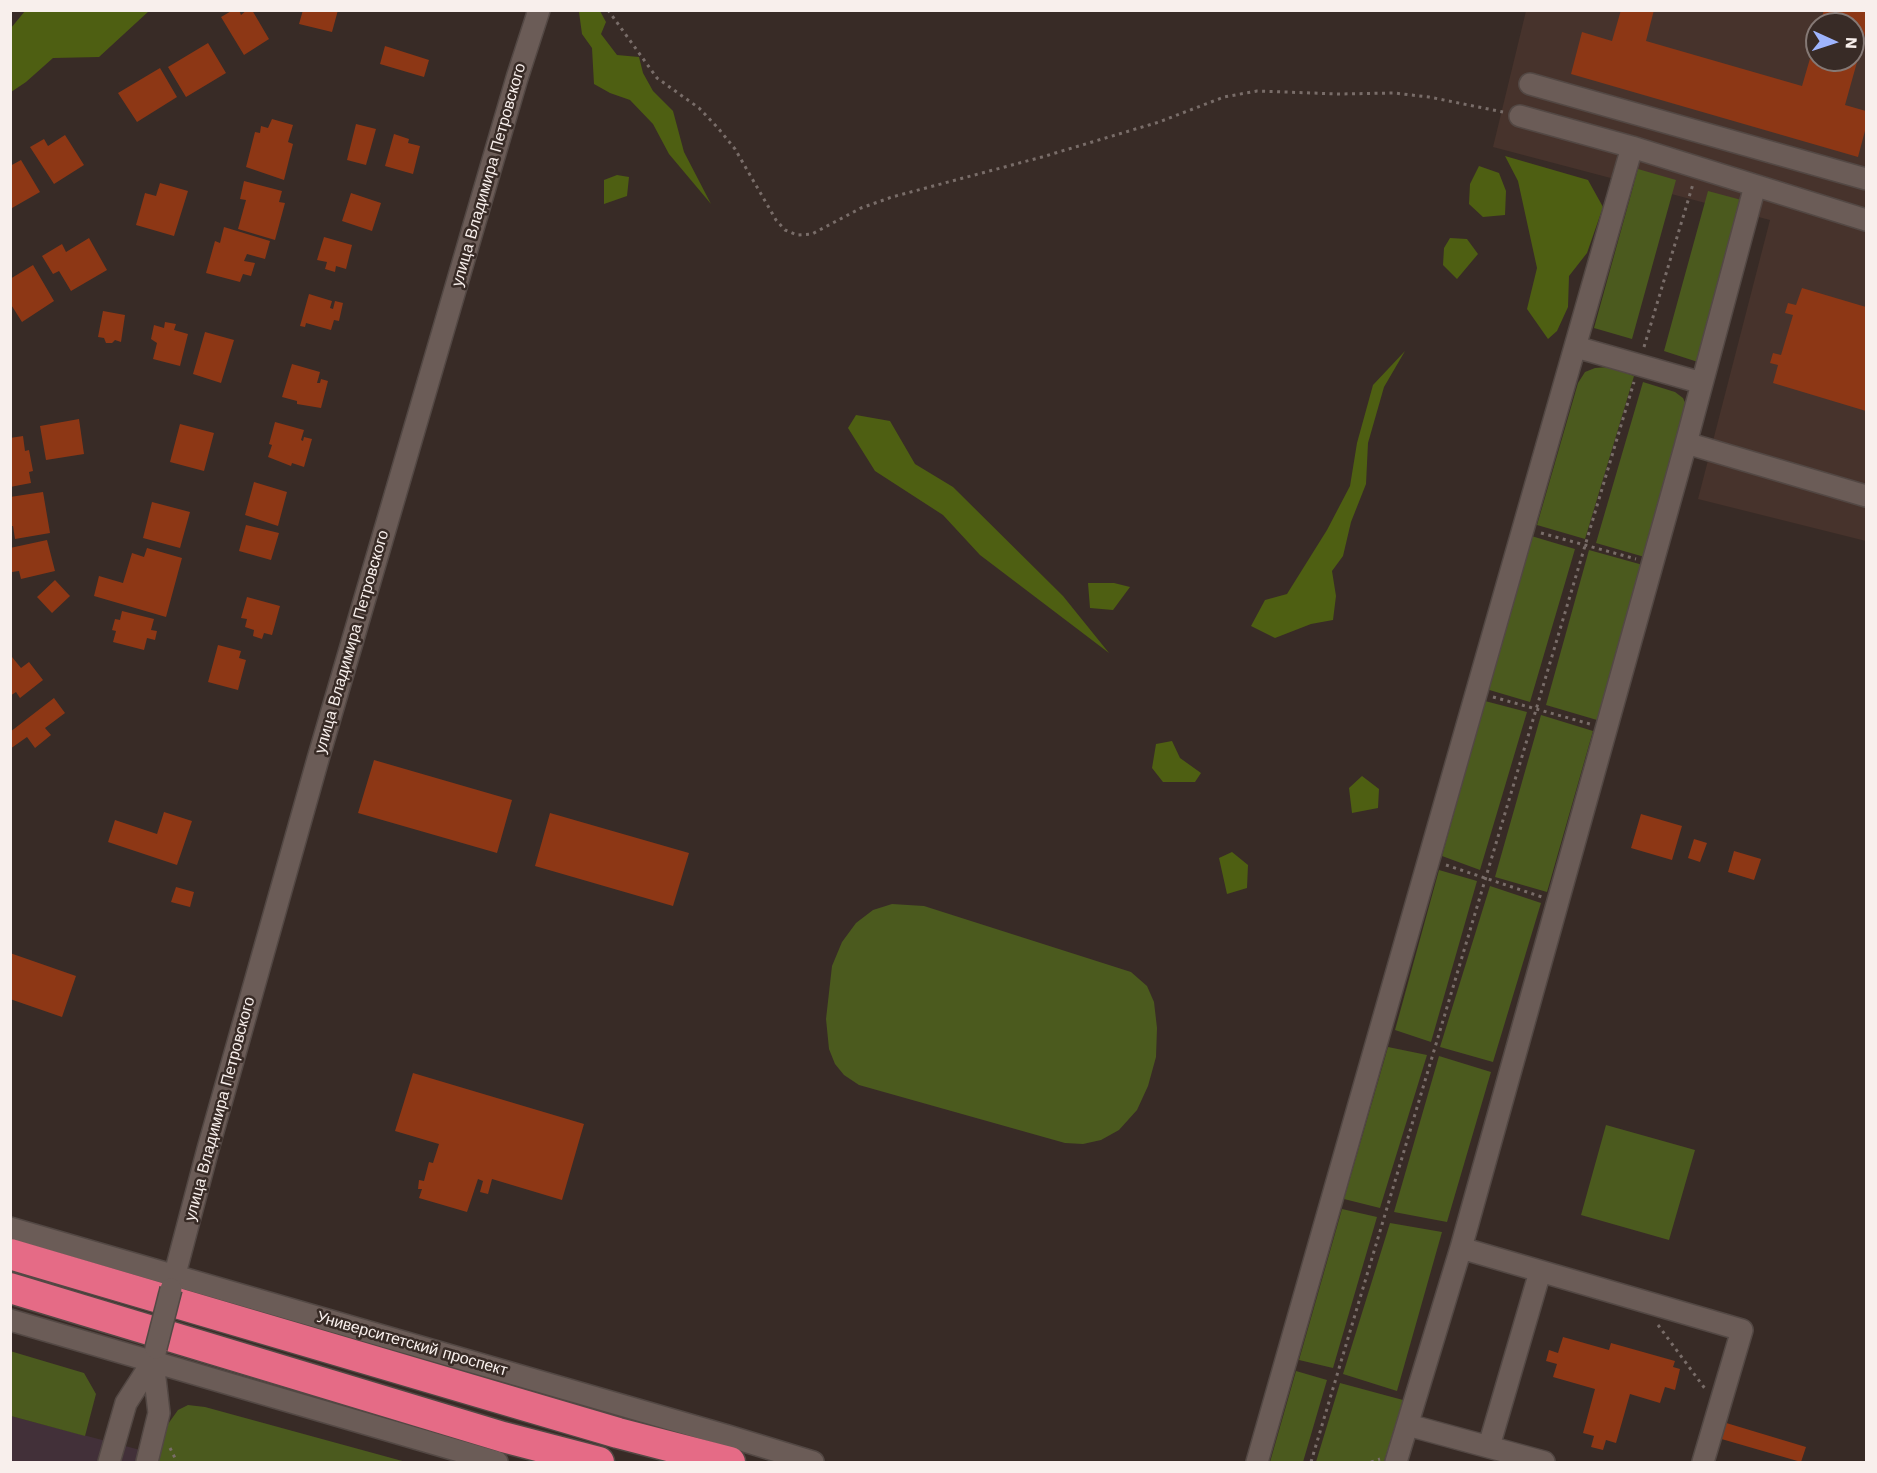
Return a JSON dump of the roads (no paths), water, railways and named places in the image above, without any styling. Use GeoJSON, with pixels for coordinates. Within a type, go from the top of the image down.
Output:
{"type":"FeatureCollection","features":[{"type":"Feature","properties":{"kind":"highway","name":"Университетский проспект"},"geometry":{"type":"LineString","coordinates":[[10,1254],[618,1433],[730,1462]]}},
{"type":"Feature","properties":{"kind":"highway"},"geometry":{"type":"LineString","coordinates":[[10,1288],[503,1437],[599,1462]]}},
{"type":"Feature","properties":{"kind":"street","name":"улица Владимира Петровского"},"geometry":{"type":"LineString","coordinates":[[154,1355],[208,1149],[302,814],[539,10]]}},
{"type":"Feature","properties":{"kind":"street"},"geometry":{"type":"LineString","coordinates":[[1530,84],[1866,179]]}},
{"type":"Feature","properties":{"kind":"street"},"geometry":{"type":"LineString","coordinates":[[1520,116],[1632,147],[1866,220]]}},
{"type":"Feature","properties":{"kind":"street"},"geometry":{"type":"LineString","coordinates":[[1257,1462],[1632,147]]}},
{"type":"Feature","properties":{"kind":"street"},"geometry":{"type":"LineString","coordinates":[[1396,1462],[1461,1248],[1686,443],[1755,186]]}},
{"type":"Feature","properties":{"kind":"street"},"geometry":{"type":"LineString","coordinates":[[1576,347],[1702,383]]}},
{"type":"Feature","properties":{"kind":"street"},"geometry":{"type":"LineString","coordinates":[[1686,443],[1866,496]]}},
{"type":"Feature","properties":{"kind":"street","name":"Университетский проспект"},"geometry":{"type":"LineString","coordinates":[[10,1228],[173,1282],[728,1436],[813,1462]]}},
{"type":"Feature","properties":{"kind":"street"},"geometry":{"type":"LineString","coordinates":[[1461,1248],[1742,1330],[1703,1462]]}},
{"type":"Feature","properties":{"kind":"street"},"geometry":{"type":"LineString","coordinates":[[1489,1446],[1540,1272]]}},
{"type":"Feature","properties":{"kind":"street"},"geometry":{"type":"LineString","coordinates":[[10,1320],[154,1355],[497,1462]]}},
{"type":"Feature","properties":{"kind":"street"},"geometry":{"type":"LineString","coordinates":[[109,1462],[126,1403],[154,1355]]}},
{"type":"Feature","properties":{"kind":"street"},"geometry":{"type":"LineString","coordinates":[[147,1462],[159,1413],[154,1355]]}},
{"type":"Feature","properties":{"kind":"street"},"geometry":{"type":"LineString","coordinates":[[1408,1425],[1544,1462]]}}]}
